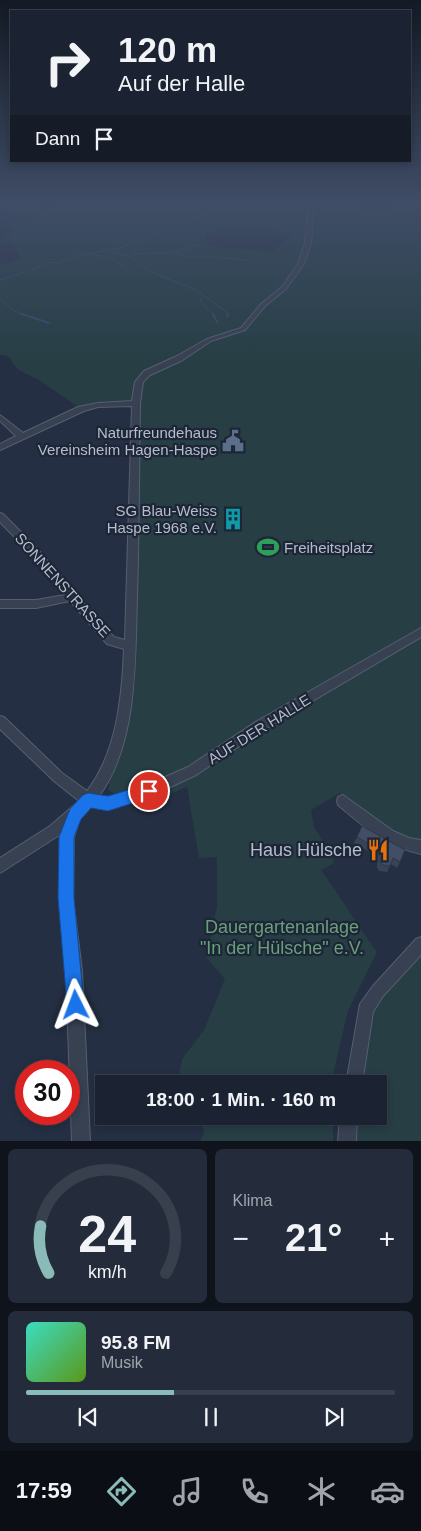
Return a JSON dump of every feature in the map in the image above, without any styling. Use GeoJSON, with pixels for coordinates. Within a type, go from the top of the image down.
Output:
{"type":"FeatureCollection","features":[{"type":"Feature","properties":{"kind":"street"},"geometry":{"type":"LineString","coordinates":[[0,866],[75,814],[100,784],[116,745],[127,694],[130,646],[136,403],[139,382],[147,373],[178,359],[209,340],[243,329],[263,305],[284,288],[301,264],[303,257]]}},
{"type":"Feature","properties":{"kind":"street"},"geometry":{"type":"LineString","coordinates":[[0,447],[90,406],[136,403]]}},
{"type":"Feature","properties":{"kind":"street"},"geometry":{"type":"LineString","coordinates":[[0,417],[22,437]]}},
{"type":"Feature","properties":{"kind":"street","name":"SONNENSTRASSE"},"geometry":{"type":"LineString","coordinates":[[0,516],[31,548],[71,597],[111,641],[130,646]]}},
{"type":"Feature","properties":{"kind":"street"},"geometry":{"type":"LineString","coordinates":[[0,604],[17,605],[61,600],[71,597]]}},
{"type":"Feature","properties":{"kind":"street","name":"AUF DER HALLE"},"geometry":{"type":"LineString","coordinates":[[88,800],[108,804],[170,783],[192,771],[261,726],[421,632]]}},
{"type":"Feature","properties":{"kind":"street"},"geometry":{"type":"LineString","coordinates":[[0,721],[58,777],[88,800]]}},
{"type":"Feature","properties":{"kind":"street"},"geometry":{"type":"LineString","coordinates":[[343,801],[373,826],[407,845],[421,848]]}},
{"type":"Feature","properties":{"kind":"street"},"geometry":{"type":"LineString","coordinates":[[75,814],[67,837],[66,898],[74,972],[81,1141]]}},
{"type":"Feature","properties":{"kind":"street"},"geometry":{"type":"LineString","coordinates":[[355,1075],[360,1036],[366,1010],[378,991],[421,944]]}},
{"type":"Feature","properties":{"kind":"street"},"geometry":{"type":"LineString","coordinates":[[347,1141],[348,1125]]}},
{"type":"Feature","properties":{"kind":"green space","name":"Dauergartenanlage \"In der Hülsche\" e.V."},"geometry":{"type":"Polygon","coordinates":[[[20,257],[421,257],[421,842],[388,828],[340,793],[311,810],[314,827],[329,850],[334,863],[321,870],[377,952],[348,1011],[334,1075],[179,1075],[182,1059],[204,1030],[225,979],[206,957],[217,906],[217,857],[199,858],[187,787],[146,804],[120,804],[118,796],[108,790],[135,684],[136,403],[98,405],[81,409],[39,380],[17,369],[8,356],[0,355],[0,265],[21,259],[20,257]]]}},
{"type":"Feature","properties":{"kind":"green space"},"geometry":{"type":"Polygon","coordinates":[[[421,951],[421,1141],[354,1141],[354,1125],[387,1125],[387,1075],[360,1075],[368,1010],[421,951]]]}},
{"type":"Feature","properties":{"kind":"green space"},"geometry":{"type":"Polygon","coordinates":[[[202,1125],[333,1125],[333,1141],[200,1141],[204,1134],[202,1125]]]}},
{"type":"Feature","properties":{"kind":"building"},"geometry":{"type":"Polygon","coordinates":[[[233,507],[240,509],[233,520],[226,517],[233,507]]]}},
{"type":"Feature","properties":{"kind":"building"},"geometry":{"type":"Polygon","coordinates":[[[362,826],[405,850],[400,862],[393,858],[390,866],[383,865],[380,862],[380,850],[357,837],[362,826]]]}},
{"type":"Feature","properties":{"kind":"waterway"},"geometry":{"type":"LineString","coordinates":[[0,280],[35,269],[45,262],[58,263],[73,257]]}},
{"type":"Feature","properties":{"kind":"waterway"},"geometry":{"type":"LineString","coordinates":[[105,257],[116,260],[129,272]]}},
{"type":"Feature","properties":{"kind":"waterway"},"geometry":{"type":"LineString","coordinates":[[221,257],[250,261]]}},
{"type":"Feature","properties":{"kind":"waterway"},"geometry":{"type":"LineString","coordinates":[[133,258],[151,272],[196,290],[228,313],[227,315]]}},
{"type":"Feature","properties":{"kind":"waterway"},"geometry":{"type":"LineString","coordinates":[[202,297],[201,303],[214,315]]}},
{"type":"Feature","properties":{"kind":"waterway"},"geometry":{"type":"LineString","coordinates":[[0,299],[15,311],[24,315]]}},
{"type":"Feature","properties":{"kind":"waterway"},"geometry":{"type":"LineString","coordinates":[[22,314],[49,323]]}},
{"type":"Feature","properties":{"kind":"waterway"},"geometry":{"type":"LineString","coordinates":[[213,314],[217,322]]}},
{"type":"Feature","properties":{"kind":"place","name":"Naturfreundehaus Vereinsheim Hagen-Haspe"},"geometry":{"type":"Point","coordinates":[233,441]}},
{"type":"Feature","properties":{"kind":"place","name":"SG Blau-Weiss Haspe 1968 e.V."},"geometry":{"type":"Point","coordinates":[233,519]}},
{"type":"Feature","properties":{"kind":"place","name":"Freiheitsplatz"},"geometry":{"type":"Point","coordinates":[268,547]}},
{"type":"Feature","properties":{"kind":"place","name":"Haus Hülsche"},"geometry":{"type":"Point","coordinates":[378,850]}},
{"type":"Feature","properties":{"kind":"route"},"geometry":{"type":"LineString","coordinates":[[76,1005],[66,898],[67,837],[75,814],[88,800],[108,804],[149,791]]}}]}
